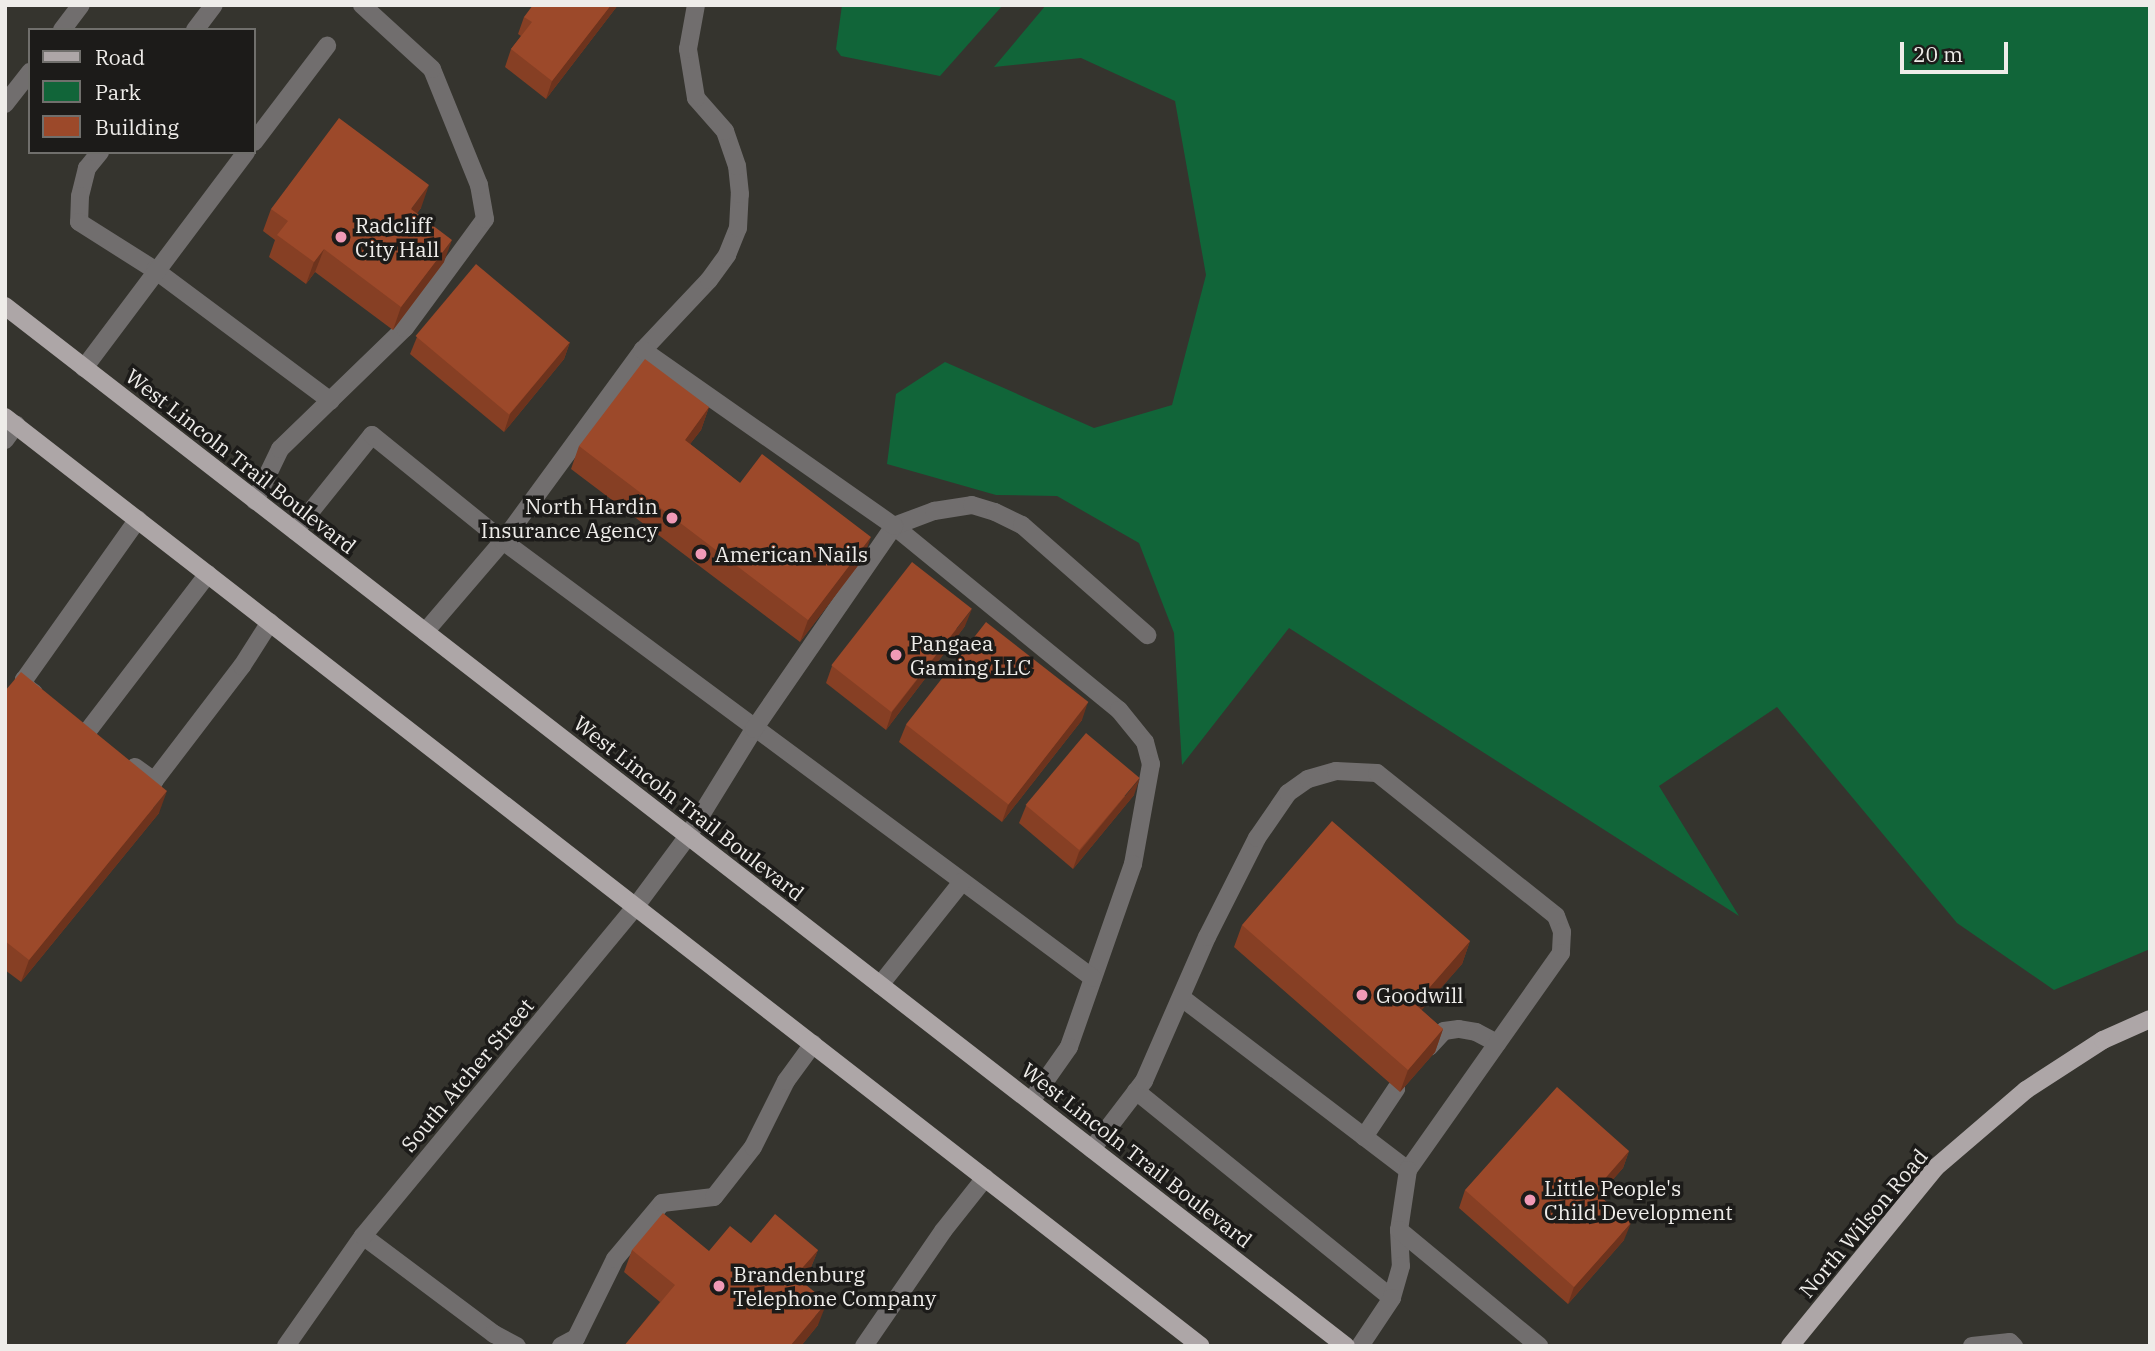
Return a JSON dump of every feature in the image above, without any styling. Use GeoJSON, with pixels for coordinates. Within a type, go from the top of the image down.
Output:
{"type":"FeatureCollection","features":[{"type":"Feature","properties":{"kind":"main road","name":"West Lincoln Trail Boulevard"},"geometry":{"type":"LineString","coordinates":[[5,306],[1346,1346]]}},
{"type":"Feature","properties":{"kind":"main road"},"geometry":{"type":"LineString","coordinates":[[11,421],[1201,1346]]}},
{"type":"Feature","properties":{"kind":"main road","name":"North Wilson Road"},"geometry":{"type":"LineString","coordinates":[[1790,1346],[1935,1168],[2026,1090],[2103,1040],[2150,1019]]}},
{"type":"Feature","properties":{"kind":"street"},"geometry":{"type":"LineString","coordinates":[[64,28],[81,5]]}},
{"type":"Feature","properties":{"kind":"street"},"geometry":{"type":"LineString","coordinates":[[197,28],[214,5]]}},
{"type":"Feature","properties":{"kind":"street"},"geometry":{"type":"LineString","coordinates":[[425,632],[503,541],[643,350],[709,280],[727,255],[738,228],[740,194],[737,166],[725,131],[696,98],[688,49],[696,5]]}},
{"type":"Feature","properties":{"kind":"street"},"geometry":{"type":"LineString","coordinates":[[255,501],[279,449],[405,328],[485,219],[480,185],[432,69],[366,6]]}},
{"type":"Feature","properties":{"kind":"street"},"geometry":{"type":"LineString","coordinates":[[256,139],[327,46]]}},
{"type":"Feature","properties":{"kind":"street"},"geometry":{"type":"LineString","coordinates":[[5,104],[28,75]]}},
{"type":"Feature","properties":{"kind":"street"},"geometry":{"type":"LineString","coordinates":[[98,154],[87,168],[80,196],[79,222],[155,270],[331,401]]}},
{"type":"Feature","properties":{"kind":"street"},"geometry":{"type":"LineString","coordinates":[[84,368],[244,154]]}},
{"type":"Feature","properties":{"kind":"street"},"geometry":{"type":"LineString","coordinates":[[643,350],[894,526],[1119,710],[1145,742],[1151,764],[1133,864],[1069,1047],[1031,1101]]}},
{"type":"Feature","properties":{"kind":"street"},"geometry":{"type":"LineString","coordinates":[[5,440],[11,421]]}},
{"type":"Feature","properties":{"kind":"street"},"geometry":{"type":"LineString","coordinates":[[295,531],[372,435],[503,541],[1093,978]]}},
{"type":"Feature","properties":{"kind":"street"},"geometry":{"type":"LineString","coordinates":[[894,526],[934,511],[972,505],[996,512],[1021,525],[1147,635]]}},
{"type":"Feature","properties":{"kind":"street"},"geometry":{"type":"LineString","coordinates":[[47,703],[27,688],[24,680],[138,519]]}},
{"type":"Feature","properties":{"kind":"street","name":"South Atcher Street"},"geometry":{"type":"LineString","coordinates":[[286,1346],[363,1236],[636,906],[688,836],[754,729],[894,526]]}},
{"type":"Feature","properties":{"kind":"street"},"geometry":{"type":"LineString","coordinates":[[88,732],[208,574]]}},
{"type":"Feature","properties":{"kind":"street"},"geometry":{"type":"LineString","coordinates":[[121,757],[154,781],[242,666],[270,622]]}},
{"type":"Feature","properties":{"kind":"street"},"geometry":{"type":"LineString","coordinates":[[1092,1149],[1144,1081],[1207,937],[1257,838],[1288,793],[1308,779],[1336,771],[1377,773],[1556,916],[1562,932],[1561,953],[1408,1170],[1399,1230],[1401,1266],[1392,1298],[1360,1346]]}},
{"type":"Feature","properties":{"kind":"street"},"geometry":{"type":"LineString","coordinates":[[880,985],[962,881]]}},
{"type":"Feature","properties":{"kind":"street"},"geometry":{"type":"LineString","coordinates":[[1182,998],[1408,1170]]}},
{"type":"Feature","properties":{"kind":"street"},"geometry":{"type":"LineString","coordinates":[[1429,1047],[1444,1031],[1459,1029],[1476,1032],[1497,1043]]}},
{"type":"Feature","properties":{"kind":"street"},"geometry":{"type":"LineString","coordinates":[[561,1346],[576,1338],[615,1259],[662,1203],[714,1197],[753,1147],[786,1080],[813,1044]]}},
{"type":"Feature","properties":{"kind":"street"},"geometry":{"type":"LineString","coordinates":[[1364,1137],[1396,1089]]}},
{"type":"Feature","properties":{"kind":"street"},"geometry":{"type":"LineString","coordinates":[[1136,1091],[1392,1298]]}},
{"type":"Feature","properties":{"kind":"street"},"geometry":{"type":"LineString","coordinates":[[864,1346],[943,1231],[985,1178]]}},
{"type":"Feature","properties":{"kind":"street"},"geometry":{"type":"LineString","coordinates":[[1399,1230],[1539,1346]]}},
{"type":"Feature","properties":{"kind":"street"},"geometry":{"type":"LineString","coordinates":[[363,1236],[494,1335],[517,1346]]}},
{"type":"Feature","properties":{"kind":"street"},"geometry":{"type":"LineString","coordinates":[[1972,1346],[2010,1342],[2014,1346]]}},
{"type":"Feature","properties":{"kind":"green space"},"geometry":{"type":"Polygon","coordinates":[[[842,5],[1003,5],[940,76],[841,56],[836,49],[842,5]]]}},
{"type":"Feature","properties":{"kind":"green space"},"geometry":{"type":"Polygon","coordinates":[[[1046,5],[2150,5],[2150,949],[2054,990],[1957,923],[1777,707],[1659,786],[1739,916],[1289,628],[1182,765],[1174,633],[1139,543],[1057,496],[996,495],[887,464],[896,394],[945,362],[1094,428],[1172,405],[1206,275],[1175,101],[1081,58],[994,67],[1046,5]]]}},
{"type":"Feature","properties":{"kind":"building"},"geometry":{"type":"Polygon","coordinates":[[[533,5],[611,5],[552,81],[511,49],[532,22],[524,17],[533,5]]]}},
{"type":"Feature","properties":{"kind":"building","name":"Radcliff City Hall"},"geometry":{"type":"Polygon","coordinates":[[[339,118],[429,185],[411,209],[452,240],[401,307],[324,249],[314,262],[277,235],[288,221],[271,209],[339,118]]]}},
{"type":"Feature","properties":{"kind":"building"},"geometry":{"type":"Polygon","coordinates":[[[476,264],[569,342],[509,414],[416,336],[476,264]]]}},
{"type":"Feature","properties":{"kind":"building"},"geometry":{"type":"Polygon","coordinates":[[[645,359],[709,407],[685,440],[740,483],[762,454],[871,537],[808,620],[579,446],[645,359]]]}},
{"type":"Feature","properties":{"kind":"building","name":"Pangaea Gaming LLC"},"geometry":{"type":"Polygon","coordinates":[[[912,562],[972,609],[891,712],[831,665],[912,562]]]}},
{"type":"Feature","properties":{"kind":"building"},"geometry":{"type":"Polygon","coordinates":[[[986,622],[1088,702],[1008,804],[906,724],[986,622]]]}},
{"type":"Feature","properties":{"kind":"building"},"geometry":{"type":"Polygon","coordinates":[[[21,672],[167,791],[29,960],[5,941],[5,691],[21,672]]]}},
{"type":"Feature","properties":{"kind":"building"},"geometry":{"type":"Polygon","coordinates":[[[1086,733],[1140,778],[1079,850],[1026,805],[1086,733]]]}},
{"type":"Feature","properties":{"kind":"building","name":"Goodwill"},"geometry":{"type":"Polygon","coordinates":[[[1332,821],[1470,941],[1415,1004],[1443,1029],[1408,1070],[1242,925],[1332,821]]]}},
{"type":"Feature","properties":{"kind":"building","name":"Little People's Child Development"},"geometry":{"type":"Polygon","coordinates":[[[1557,1087],[1629,1151],[1594,1191],[1631,1223],[1574,1287],[1465,1190],[1557,1087]]]}},
{"type":"Feature","properties":{"kind":"building","name":"Brandenburg Telephone Company"},"geometry":{"type":"Polygon","coordinates":[[[663,1213],[709,1251],[730,1226],[751,1243],[775,1214],[818,1250],[795,1276],[827,1302],[790,1346],[624,1346],[675,1285],[632,1250],[663,1213]]]}},
{"type":"Feature","properties":{"kind":"place","name":"Radcliff City Hall"},"geometry":{"type":"Point","coordinates":[341,237]}},
{"type":"Feature","properties":{"kind":"place","name":"North Hardin Insurance Agency"},"geometry":{"type":"Point","coordinates":[672,518]}},
{"type":"Feature","properties":{"kind":"place","name":"American Nails"},"geometry":{"type":"Point","coordinates":[701,554]}},
{"type":"Feature","properties":{"kind":"place","name":"Pangaea Gaming LLC"},"geometry":{"type":"Point","coordinates":[896,655]}},
{"type":"Feature","properties":{"kind":"place","name":"Goodwill"},"geometry":{"type":"Point","coordinates":[1362,995]}},
{"type":"Feature","properties":{"kind":"place","name":"Little People's Child Development"},"geometry":{"type":"Point","coordinates":[1530,1200]}},
{"type":"Feature","properties":{"kind":"place","name":"Brandenburg Telephone Company"},"geometry":{"type":"Point","coordinates":[719,1286]}}]}
